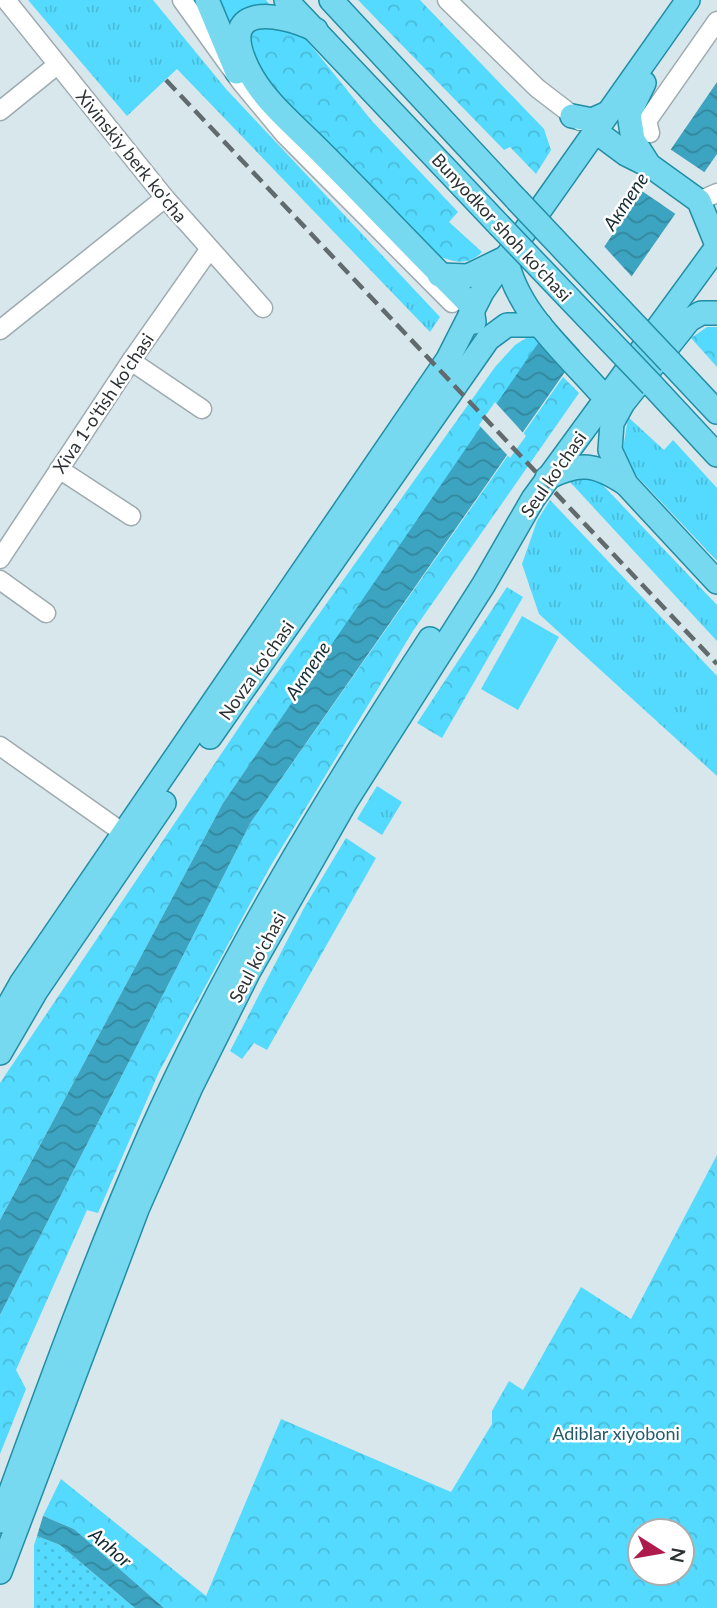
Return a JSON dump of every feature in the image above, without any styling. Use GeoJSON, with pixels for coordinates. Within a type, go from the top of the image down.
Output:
{"type":"FeatureCollection","features":[{"type":"Feature","properties":{"kind":"main road"},"geometry":{"type":"LineString","coordinates":[[207,0],[241,82]]}},
{"type":"Feature","properties":{"kind":"main road","name":"Bunyodkor shoh ko'chasi"},"geometry":{"type":"LineString","coordinates":[[286,0],[717,455]]}},
{"type":"Feature","properties":{"kind":"main road","name":"Bunyodkor shoh ko'chasi"},"geometry":{"type":"LineString","coordinates":[[331,0],[717,412]]}},
{"type":"Feature","properties":{"kind":"main road"},"geometry":{"type":"LineString","coordinates":[[462,306],[506,257],[688,0]]}},
{"type":"Feature","properties":{"kind":"main road","name":"Seul ko'chasi"},"geometry":{"type":"LineString","coordinates":[[0,1572],[11,1517],[124,1195],[178,1075],[243,948],[331,791],[531,484],[598,386],[717,246],[708,197],[649,165],[632,139],[628,122],[631,107],[704,0]]}},
{"type":"Feature","properties":{"kind":"main road"},"geometry":{"type":"LineString","coordinates":[[316,30],[279,15],[259,15],[249,19],[243,27],[240,42],[248,68],[294,125],[439,275],[462,306],[474,332],[458,363]]}},
{"type":"Feature","properties":{"kind":"main road"},"geometry":{"type":"LineString","coordinates":[[572,116],[602,122],[626,154]]}},
{"type":"Feature","properties":{"kind":"main road"},"geometry":{"type":"LineString","coordinates":[[577,157],[600,151],[626,154],[649,165]]}},
{"type":"Feature","properties":{"kind":"main road"},"geometry":{"type":"LineString","coordinates":[[439,275],[470,276],[506,257]]}},
{"type":"Feature","properties":{"kind":"main road"},"geometry":{"type":"LineString","coordinates":[[506,257],[517,292],[540,325],[598,386]]}},
{"type":"Feature","properties":{"kind":"main road"},"geometry":{"type":"LineString","coordinates":[[462,306],[540,325]]}},
{"type":"Feature","properties":{"kind":"main road"},"geometry":{"type":"LineString","coordinates":[[626,484],[609,445],[615,417],[689,320],[701,313],[717,313]]}},
{"type":"Feature","properties":{"kind":"main road","name":"Novza ko'chasi"},"geometry":{"type":"LineString","coordinates":[[0,1021],[22,982],[130,838],[458,363],[497,331],[513,324],[540,325]]}},
{"type":"Feature","properties":{"kind":"main road","name":"Seul ko'chasi"},"geometry":{"type":"LineString","coordinates":[[11,1517],[138,1207],[219,1028],[312,857],[547,478],[598,386]]}},
{"type":"Feature","properties":{"kind":"main road"},"geometry":{"type":"LineString","coordinates":[[547,478],[567,468],[586,467],[607,472],[626,484],[717,582]]}},
{"type":"Feature","properties":{"kind":"main road","name":"Novza ko'chasi"},"geometry":{"type":"LineString","coordinates":[[0,1053],[130,838]]}},
{"type":"Feature","properties":{"kind":"street","name":"Xivinskiy berk ko'cha"},"geometry":{"type":"LineString","coordinates":[[6,0],[165,198],[263,308]]}},
{"type":"Feature","properties":{"kind":"street"},"geometry":{"type":"LineString","coordinates":[[182,0],[241,82],[285,135],[462,306]]}},
{"type":"Feature","properties":{"kind":"street"},"geometry":{"type":"LineString","coordinates":[[447,0],[504,58],[572,116]]}},
{"type":"Feature","properties":{"kind":"street"},"geometry":{"type":"LineString","coordinates":[[650,133],[647,121],[717,21]]}},
{"type":"Feature","properties":{"kind":"street"},"geometry":{"type":"LineString","coordinates":[[0,111],[57,65]]}},
{"type":"Feature","properties":{"kind":"street"},"geometry":{"type":"LineString","coordinates":[[0,330],[165,198]]}},
{"type":"Feature","properties":{"kind":"street","name":"Xiva 1-o'tish ko'chasi"},"geometry":{"type":"LineString","coordinates":[[0,559],[131,361],[209,250]]}},
{"type":"Feature","properties":{"kind":"street"},"geometry":{"type":"LineString","coordinates":[[131,361],[202,409]]}},
{"type":"Feature","properties":{"kind":"street"},"geometry":{"type":"LineString","coordinates":[[59,469],[131,516]]}},
{"type":"Feature","properties":{"kind":"street"},"geometry":{"type":"LineString","coordinates":[[0,580],[46,613]]}},
{"type":"Feature","properties":{"kind":"street"},"geometry":{"type":"LineString","coordinates":[[0,746],[130,838]]}},
{"type":"Feature","properties":{"kind":"green space"},"geometry":{"type":"Polygon","coordinates":[[[28,0],[153,0],[226,89],[440,317],[430,332],[177,69],[127,116],[28,0]]]}},
{"type":"Feature","properties":{"kind":"green space"},"geometry":{"type":"Polygon","coordinates":[[[218,0],[266,0],[269,4],[246,11],[231,32],[218,0]]]}},
{"type":"Feature","properties":{"kind":"green space"},"geometry":{"type":"Polygon","coordinates":[[[358,0],[420,0],[544,129],[551,150],[536,174],[510,147],[504,150],[358,0]]]}},
{"type":"Feature","properties":{"kind":"green space"},"geometry":{"type":"Polygon","coordinates":[[[263,25],[301,33],[372,121],[458,212],[449,222],[482,252],[470,260],[458,262],[432,253],[261,79],[247,46],[252,33],[263,25]]]}},
{"type":"Feature","properties":{"kind":"green space"},"geometry":{"type":"Polygon","coordinates":[[[707,327],[717,327],[717,367],[691,338],[707,327]]]}},
{"type":"Feature","properties":{"kind":"green space"},"geometry":{"type":"Polygon","coordinates":[[[531,335],[540,344],[223,803],[0,1220],[0,1083],[252,708],[495,367],[515,345],[531,335]]]}},
{"type":"Feature","properties":{"kind":"green space"},"geometry":{"type":"Polygon","coordinates":[[[563,377],[579,393],[413,631],[270,867],[159,1072],[98,1213],[87,1210],[16,1370],[26,1389],[0,1454],[0,1315],[251,822],[563,377]]]}},
{"type":"Feature","properties":{"kind":"green space"},"geometry":{"type":"Polygon","coordinates":[[[628,417],[664,450],[673,440],[717,488],[717,561],[633,472],[623,449],[628,417]]]}},
{"type":"Feature","properties":{"kind":"green space"},"geometry":{"type":"Polygon","coordinates":[[[577,477],[598,480],[717,605],[717,641],[570,482],[577,477]]]}},
{"type":"Feature","properties":{"kind":"green space"},"geometry":{"type":"Polygon","coordinates":[[[550,500],[717,676],[717,776],[539,614],[522,564],[537,521],[550,500]]]}},
{"type":"Feature","properties":{"kind":"green space"},"geometry":{"type":"Polygon","coordinates":[[[507,587],[523,597],[442,738],[417,723],[507,587]]]}},
{"type":"Feature","properties":{"kind":"green space"},"geometry":{"type":"Polygon","coordinates":[[[522,616],[559,637],[518,710],[481,689],[522,616]]]}},
{"type":"Feature","properties":{"kind":"green space"},"geometry":{"type":"Polygon","coordinates":[[[377,786],[402,802],[382,835],[357,819],[377,786]]]}},
{"type":"Feature","properties":{"kind":"green space"},"geometry":{"type":"Polygon","coordinates":[[[346,838],[376,858],[267,1050],[254,1043],[242,1059],[230,1051],[304,908],[346,838]]]}},
{"type":"Feature","properties":{"kind":"green space","name":"Adiblar xiyoboni"},"geometry":{"type":"Polygon","coordinates":[[[717,1155],[717,1608],[164,1608],[74,1529],[43,1516],[61,1479],[206,1596],[281,1419],[451,1492],[492,1424],[492,1411],[509,1381],[523,1390],[581,1287],[631,1319],[717,1155]]]}},
{"type":"Feature","properties":{"kind":"green space"},"geometry":{"type":"Polygon","coordinates":[[[37,1536],[60,1545],[135,1608],[34,1608],[34,1545],[37,1536]]]}},
{"type":"Feature","properties":{"kind":"water"},"geometry":{"type":"Polygon","coordinates":[[[717,82],[717,154],[251,822],[0,1315],[0,1220],[223,803],[717,82]]]}},
{"type":"Feature","properties":{"kind":"water","name":"Anhor"},"geometry":{"type":"Polygon","coordinates":[[[43,1516],[74,1529],[164,1608],[135,1608],[60,1545],[37,1536],[43,1516]]]}},
{"type":"Feature","properties":{"kind":"pier"},"geometry":{"type":"Polygon","coordinates":[[[667,147],[707,174],[677,215],[639,189],[667,147]]]}},
{"type":"Feature","properties":{"kind":"pier"},"geometry":{"type":"Polygon","coordinates":[[[602,244],[634,279],[583,354],[552,320],[602,244]]]}},
{"type":"Feature","properties":{"kind":"pier"},"geometry":{"type":"Polygon","coordinates":[[[495,402],[526,436],[510,458],[479,425],[495,402]]]}},
{"type":"Feature","properties":{"kind":"railway"},"geometry":{"type":"LineString","coordinates":[[166,80],[717,664]]}},
{"type":"Feature","properties":{"kind":"water label","name":"Актепе"},"geometry":{"type":"Point","coordinates":[625,201]}},
{"type":"Feature","properties":{"kind":"water label","name":"Актепе"},"geometry":{"type":"Point","coordinates":[307,670]}}]}
